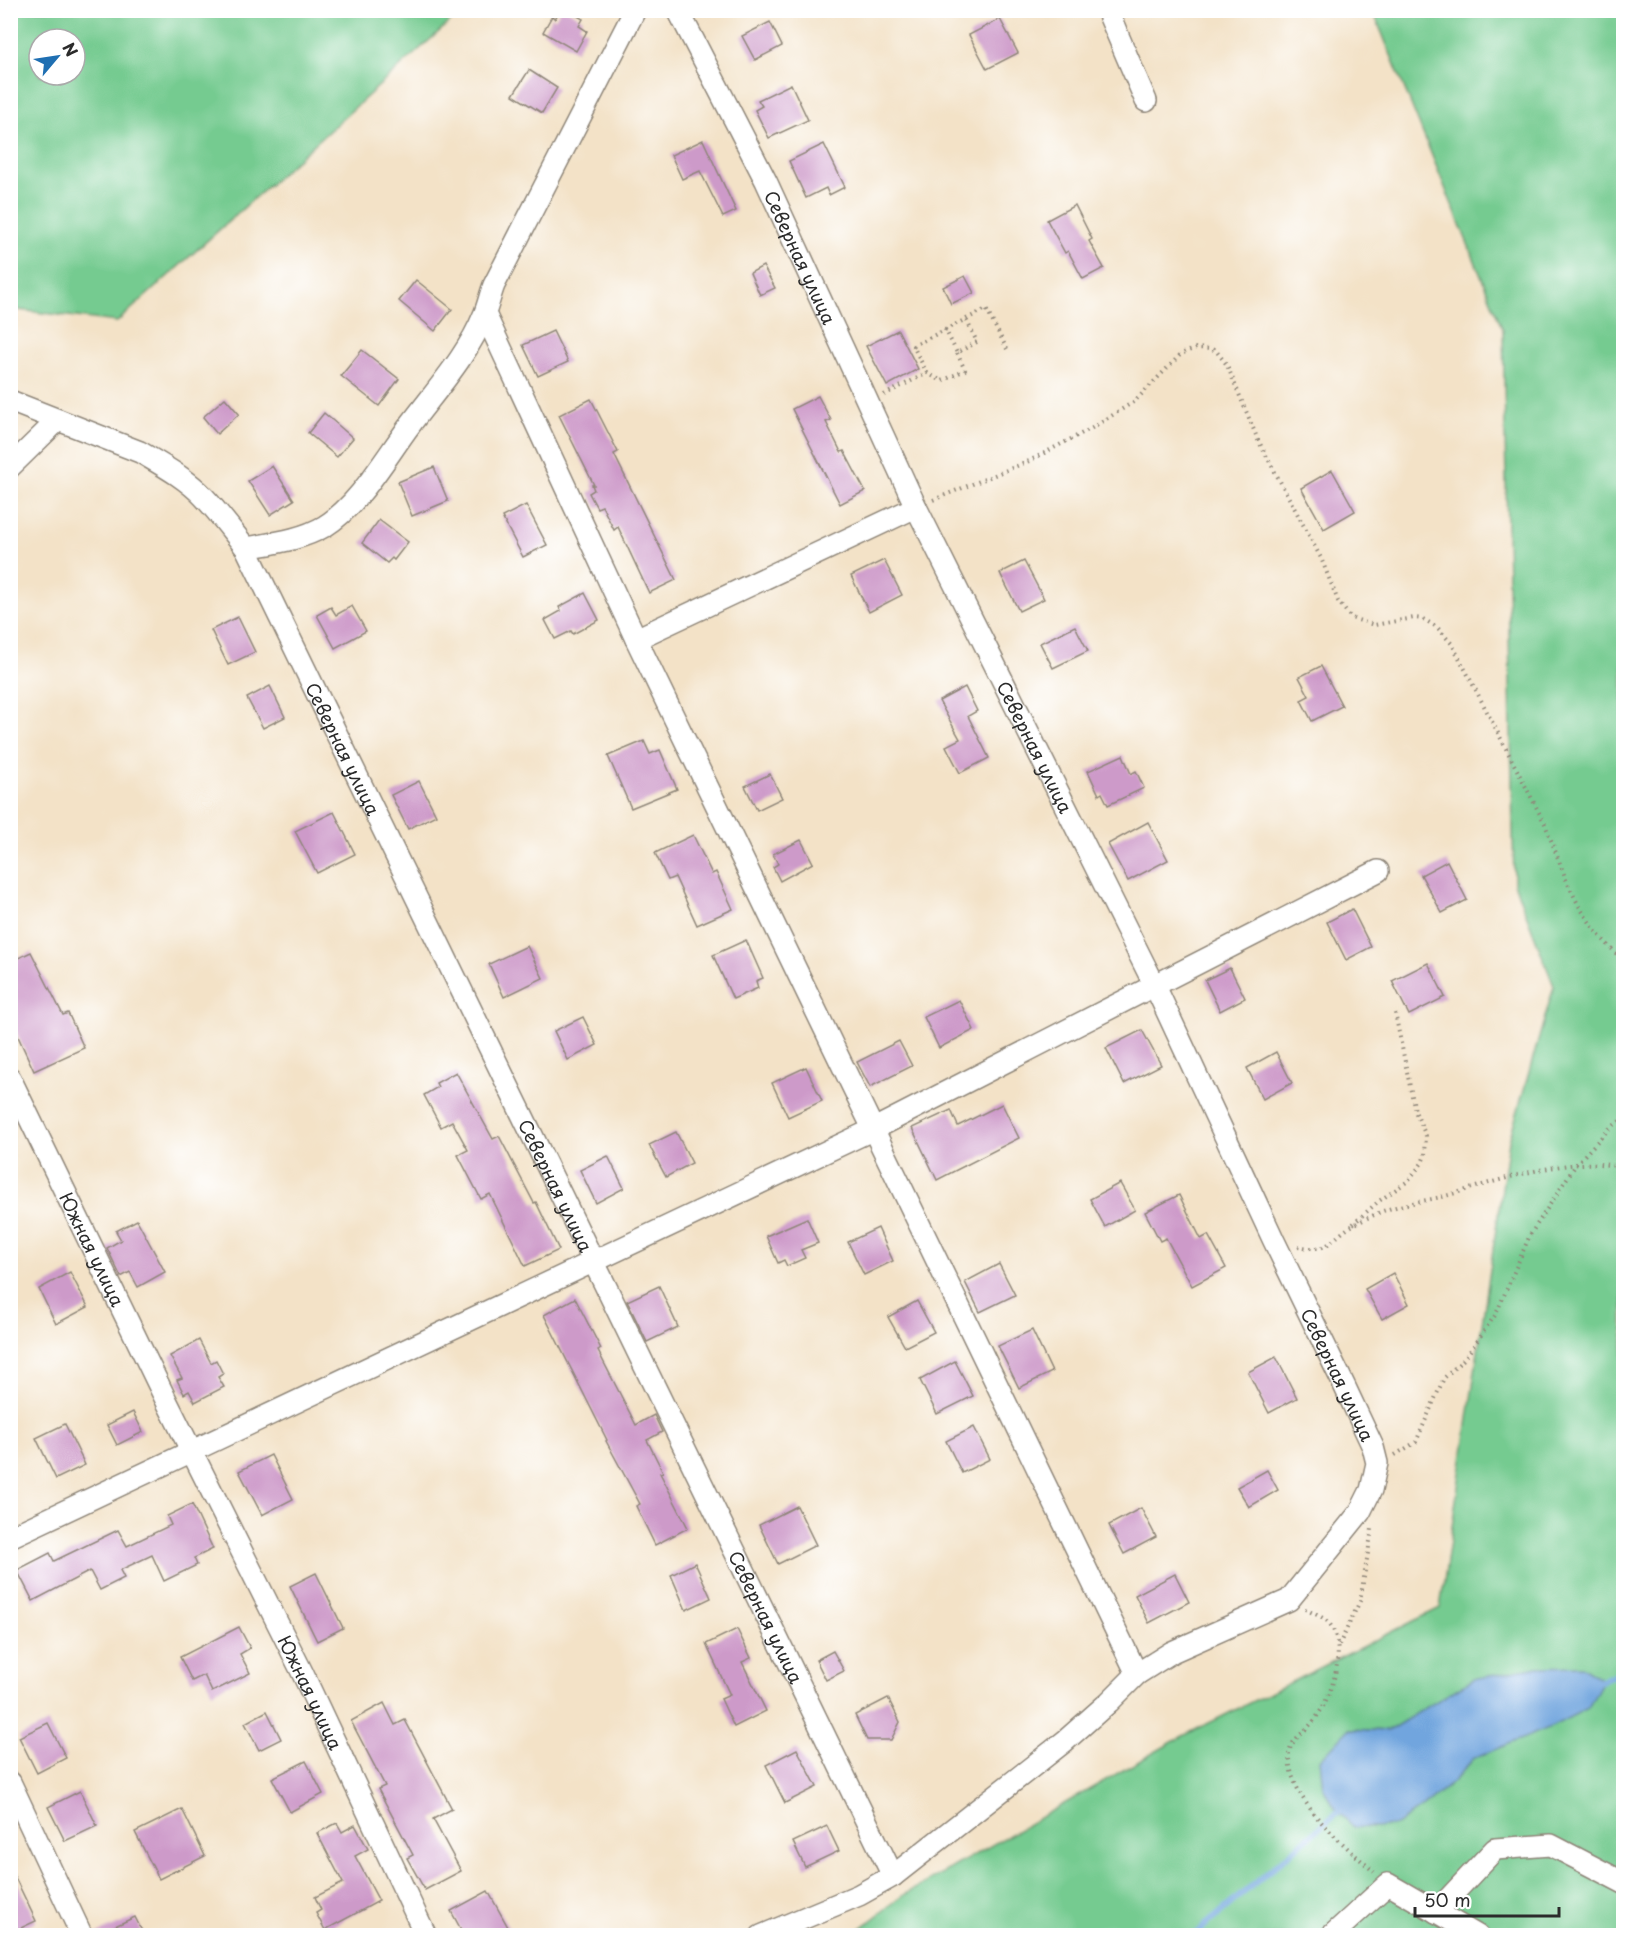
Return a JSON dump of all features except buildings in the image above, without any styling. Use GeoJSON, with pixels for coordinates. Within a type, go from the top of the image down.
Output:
{"type":"FeatureCollection","features":[{"type":"Feature","properties":{"kind":"street"},"geometry":{"type":"LineString","coordinates":[[246,548],[288,541],[306,535],[324,526],[340,514],[364,487],[464,353],[485,314],[494,285],[635,10]]}},
{"type":"Feature","properties":{"kind":"street","name":"Северная улица"},"geometry":{"type":"LineString","coordinates":[[678,10],[766,181],[916,507],[1155,986],[1349,1395],[1373,1447],[1377,1463],[1371,1490],[1360,1512],[1289,1600],[1173,1652],[1137,1674],[1065,1741],[892,1876],[860,1895],[761,1935]]}},
{"type":"Feature","properties":{"kind":"street"},"geometry":{"type":"LineString","coordinates":[[1107,10],[1146,101]]}},
{"type":"Feature","properties":{"kind":"street"},"geometry":{"type":"LineString","coordinates":[[485,314],[636,639],[1137,1674]]}},
{"type":"Feature","properties":{"kind":"street","name":"Северная улица"},"geometry":{"type":"LineString","coordinates":[[10,401],[140,452],[174,472],[204,497],[246,548],[892,1876]]}},
{"type":"Feature","properties":{"kind":"street"},"geometry":{"type":"LineString","coordinates":[[10,467],[57,420]]}},
{"type":"Feature","properties":{"kind":"street"},"geometry":{"type":"LineString","coordinates":[[636,639],[916,507]]}},
{"type":"Feature","properties":{"kind":"street"},"geometry":{"type":"LineString","coordinates":[[1155,986],[1378,871]]}},
{"type":"Feature","properties":{"kind":"street","name":"Северная улица"},"geometry":{"type":"LineString","coordinates":[[192,1452],[872,1130],[1155,986]]}},
{"type":"Feature","properties":{"kind":"street","name":"Южная улица"},"geometry":{"type":"LineString","coordinates":[[10,1078],[302,1672],[426,1935]]}},
{"type":"Feature","properties":{"kind":"street"},"geometry":{"type":"LineString","coordinates":[[10,1537],[192,1452]]}},
{"type":"Feature","properties":{"kind":"street"},"geometry":{"type":"LineString","coordinates":[[10,1782],[82,1935]]}},
{"type":"Feature","properties":{"kind":"street"},"geometry":{"type":"LineString","coordinates":[[1436,1912],[1495,1850],[1551,1845],[1623,1883]]}},
{"type":"Feature","properties":{"kind":"street"},"geometry":{"type":"LineString","coordinates":[[1330,1935],[1388,1884],[1478,1935]]}},
{"type":"Feature","properties":{"kind":"path"},"geometry":{"type":"LineString","coordinates":[[945,329],[965,370],[942,381],[927,373],[913,345],[945,329],[986,309],[1007,349]]}},
{"type":"Feature","properties":{"kind":"path"},"geometry":{"type":"LineString","coordinates":[[957,352],[977,342],[966,319]]}},
{"type":"Feature","properties":{"kind":"path"},"geometry":{"type":"LineString","coordinates":[[916,507],[1029,461],[1092,428],[1135,401],[1181,354],[1196,348],[1212,348],[1222,357],[1232,374],[1258,440],[1301,519],[1344,611],[1356,621],[1374,625],[1414,618],[1423,619],[1437,627],[1452,644],[1545,824],[1567,882],[1580,908],[1597,933],[1623,962]]}},
{"type":"Feature","properties":{"kind":"path"},"geometry":{"type":"LineString","coordinates":[[869,402],[927,373]]}},
{"type":"Feature","properties":{"kind":"path"},"geometry":{"type":"LineString","coordinates":[[1274,1241],[1313,1249],[1330,1244],[1379,1201],[1408,1181],[1422,1163],[1426,1136],[1415,1111],[1395,1013]]}},
{"type":"Feature","properties":{"kind":"path"},"geometry":{"type":"LineString","coordinates":[[1377,1463],[1400,1453],[1416,1442],[1444,1378],[1465,1358],[1496,1314],[1530,1235],[1577,1163],[1609,1129],[1623,1118]]}},
{"type":"Feature","properties":{"kind":"path"},"geometry":{"type":"LineString","coordinates":[[1349,1228],[1384,1211],[1507,1178],[1577,1163],[1623,1168]]}},
{"type":"Feature","properties":{"kind":"path"},"geometry":{"type":"LineString","coordinates":[[1373,1520],[1360,1601],[1339,1645],[1331,1690],[1312,1724],[1296,1738],[1288,1755],[1295,1785],[1323,1825],[1388,1884]]}},
{"type":"Feature","properties":{"kind":"path"},"geometry":{"type":"LineString","coordinates":[[1289,1600],[1328,1622],[1339,1645]]}},
{"type":"Feature","properties":{"kind":"green space"},"geometry":{"type":"Polygon","coordinates":[[[11,10],[462,10],[462,11],[117,322],[11,309],[11,10]]]}},
{"type":"Feature","properties":{"kind":"green space"},"geometry":{"type":"Polygon","coordinates":[[[1373,11],[1623,11],[1623,1935],[851,1936],[902,1896],[1183,1736],[1440,1608],[1509,1141],[1554,986],[1514,883],[1503,330],[1373,11]],[[1429,1707],[1388,1731],[1349,1729],[1396,1825],[1452,1783],[1474,1758],[1509,1743],[1429,1707]]]}},
{"type":"Feature","properties":{"kind":"water"},"geometry":{"type":"Polygon","coordinates":[[[1581,1666],[1603,1680],[1588,1708],[1551,1727],[1474,1758],[1452,1783],[1396,1825],[1377,1828],[1354,1827],[1338,1812],[1323,1788],[1320,1760],[1349,1729],[1388,1731],[1473,1679],[1538,1667],[1581,1666]]]}},
{"type":"Feature","properties":{"kind":"waterway"},"geometry":{"type":"LineString","coordinates":[[1596,1683],[1624,1672]]}},
{"type":"Feature","properties":{"kind":"waterway"},"geometry":{"type":"LineString","coordinates":[[1193,1936],[1338,1812],[1346,1808]]}}]}
